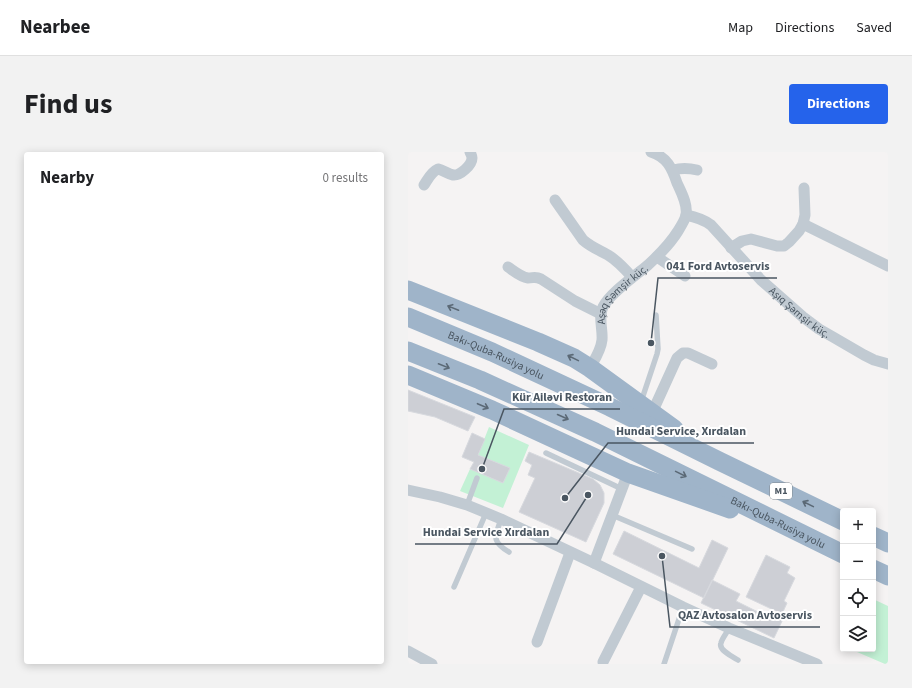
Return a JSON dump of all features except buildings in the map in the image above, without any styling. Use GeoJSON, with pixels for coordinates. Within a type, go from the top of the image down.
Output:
{"type":"FeatureCollection","features":[{"type":"Feature","properties":{"kind":"highway"},"geometry":{"type":"LineString","coordinates":[[408,290],[574,358],[646,408],[719,462]]}},
{"type":"Feature","properties":{"kind":"highway","name":"Bakı-Quba-Rusiya yolu"},"geometry":{"type":"LineString","coordinates":[[408,317],[492,352],[840,520]]}},
{"type":"Feature","properties":{"kind":"highway","name":"Bakı-Quba-Rusiya yolu"},"geometry":{"type":"LineString","coordinates":[[408,351],[480,380],[596,432],[840,552]]}},
{"type":"Feature","properties":{"kind":"highway"},"geometry":{"type":"LineString","coordinates":[[408,376],[492,410],[625,481],[803,534]]}},
{"type":"Feature","properties":{"kind":"highway"},"geometry":{"type":"LineString","coordinates":[[876,537],[888,543]]}},
{"type":"Feature","properties":{"kind":"highway"},"geometry":{"type":"LineString","coordinates":[[876,570],[888,576]]}},
{"type":"Feature","properties":{"kind":"street"},"geometry":{"type":"LineString","coordinates":[[424,185],[431,173],[435,170],[438,169],[454,175],[458,175],[463,172],[471,162],[472,157],[470,152]]}},
{"type":"Feature","properties":{"kind":"street"},"geometry":{"type":"LineString","coordinates":[[651,152],[664,159],[673,170],[684,199],[686,215]]}},
{"type":"Feature","properties":{"kind":"street"},"geometry":{"type":"LineString","coordinates":[[673,170],[681,168],[697,170]]}},
{"type":"Feature","properties":{"kind":"street"},"geometry":{"type":"LineString","coordinates":[[731,248],[742,241],[751,239],[777,246],[784,246],[789,242],[803,224],[805,215],[804,188]]}},
{"type":"Feature","properties":{"kind":"street"},"geometry":{"type":"LineString","coordinates":[[555,200],[583,240],[617,262],[632,277]]}},
{"type":"Feature","properties":{"kind":"street","name":"Aşıq Şəmşir küç."},"geometry":{"type":"LineString","coordinates":[[686,215],[697,217],[711,225],[761,280],[819,329],[874,360],[888,364]]}},
{"type":"Feature","properties":{"kind":"street","name":"Aşəq Şəmşir küç."},"geometry":{"type":"LineString","coordinates":[[590,368],[601,348],[601,314],[603,307],[608,300],[632,277],[657,257],[675,236],[686,215]]}},
{"type":"Feature","properties":{"kind":"street"},"geometry":{"type":"LineString","coordinates":[[803,224],[888,266]]}},
{"type":"Feature","properties":{"kind":"street"},"geometry":{"type":"LineString","coordinates":[[657,257],[685,276]]}},
{"type":"Feature","properties":{"kind":"street"},"geometry":{"type":"LineString","coordinates":[[508,267],[522,276],[541,279],[575,301],[601,314]]}},
{"type":"Feature","properties":{"kind":"street"},"geometry":{"type":"LineString","coordinates":[[646,408],[677,358],[683,353],[688,353],[712,364]]}},
{"type":"Feature","properties":{"kind":"street"},"geometry":{"type":"LineString","coordinates":[[594,563],[625,481]]}},
{"type":"Feature","properties":{"kind":"street"},"geometry":{"type":"LineString","coordinates":[[408,490],[440,497],[467,505],[486,513],[729,628],[817,664]]}},
{"type":"Feature","properties":{"kind":"street"},"geometry":{"type":"LineString","coordinates":[[537,642],[570,553]]}},
{"type":"Feature","properties":{"kind":"street"},"geometry":{"type":"LineString","coordinates":[[603,662],[641,587]]}},
{"type":"Feature","properties":{"kind":"street"},"geometry":{"type":"LineString","coordinates":[[408,651],[432,664]]}},
{"type":"Feature","properties":{"kind":"lane"},"geometry":{"type":"LineString","coordinates":[[646,408],[658,349],[656,316]]}},
{"type":"Feature","properties":{"kind":"lane"},"geometry":{"type":"LineString","coordinates":[[546,453],[625,481]]}},
{"type":"Feature","properties":{"kind":"lane"},"geometry":{"type":"LineString","coordinates":[[467,505],[478,478]]}},
{"type":"Feature","properties":{"kind":"lane"},"geometry":{"type":"LineString","coordinates":[[454,587],[486,513]]}},
{"type":"Feature","properties":{"kind":"lane"},"geometry":{"type":"LineString","coordinates":[[612,515],[692,548]]}},
{"type":"Feature","properties":{"kind":"lane"},"geometry":{"type":"LineString","coordinates":[[501,520],[496,535],[497,542],[509,552]]}},
{"type":"Feature","properties":{"kind":"lane"},"geometry":{"type":"LineString","coordinates":[[664,664],[683,607]]}},
{"type":"Feature","properties":{"kind":"lane"},"geometry":{"type":"LineString","coordinates":[[729,628],[720,644],[720,648],[738,660]]}},
{"type":"Feature","properties":{"kind":"green space"},"geometry":{"type":"Polygon","coordinates":[[[489,427],[529,445],[503,508],[460,491],[470,469],[503,483],[509,468],[478,455],[489,427]]]}},
{"type":"Feature","properties":{"kind":"green space"},"geometry":{"type":"Polygon","coordinates":[[[876,600],[888,606],[888,664],[857,652],[876,652],[876,600]]]}},
{"type":"Feature","properties":{"kind":"place","name":"041 Ford Avtoservis"},"geometry":{"type":"Point","coordinates":[651,343]}},
{"type":"Feature","properties":{"kind":"place","name":"Kür Ailəvi Restoran"},"geometry":{"type":"Point","coordinates":[482,469]}},
{"type":"Feature","properties":{"kind":"place","name":"Hundai Service Xırdalan"},"geometry":{"type":"Point","coordinates":[588,495]}},
{"type":"Feature","properties":{"kind":"place","name":"Hundai Service, Xırdalan"},"geometry":{"type":"Point","coordinates":[565,498]}},
{"type":"Feature","properties":{"kind":"place","name":"QAZ Avtosalon Avtoservis"},"geometry":{"type":"Point","coordinates":[662,556]}}]}
